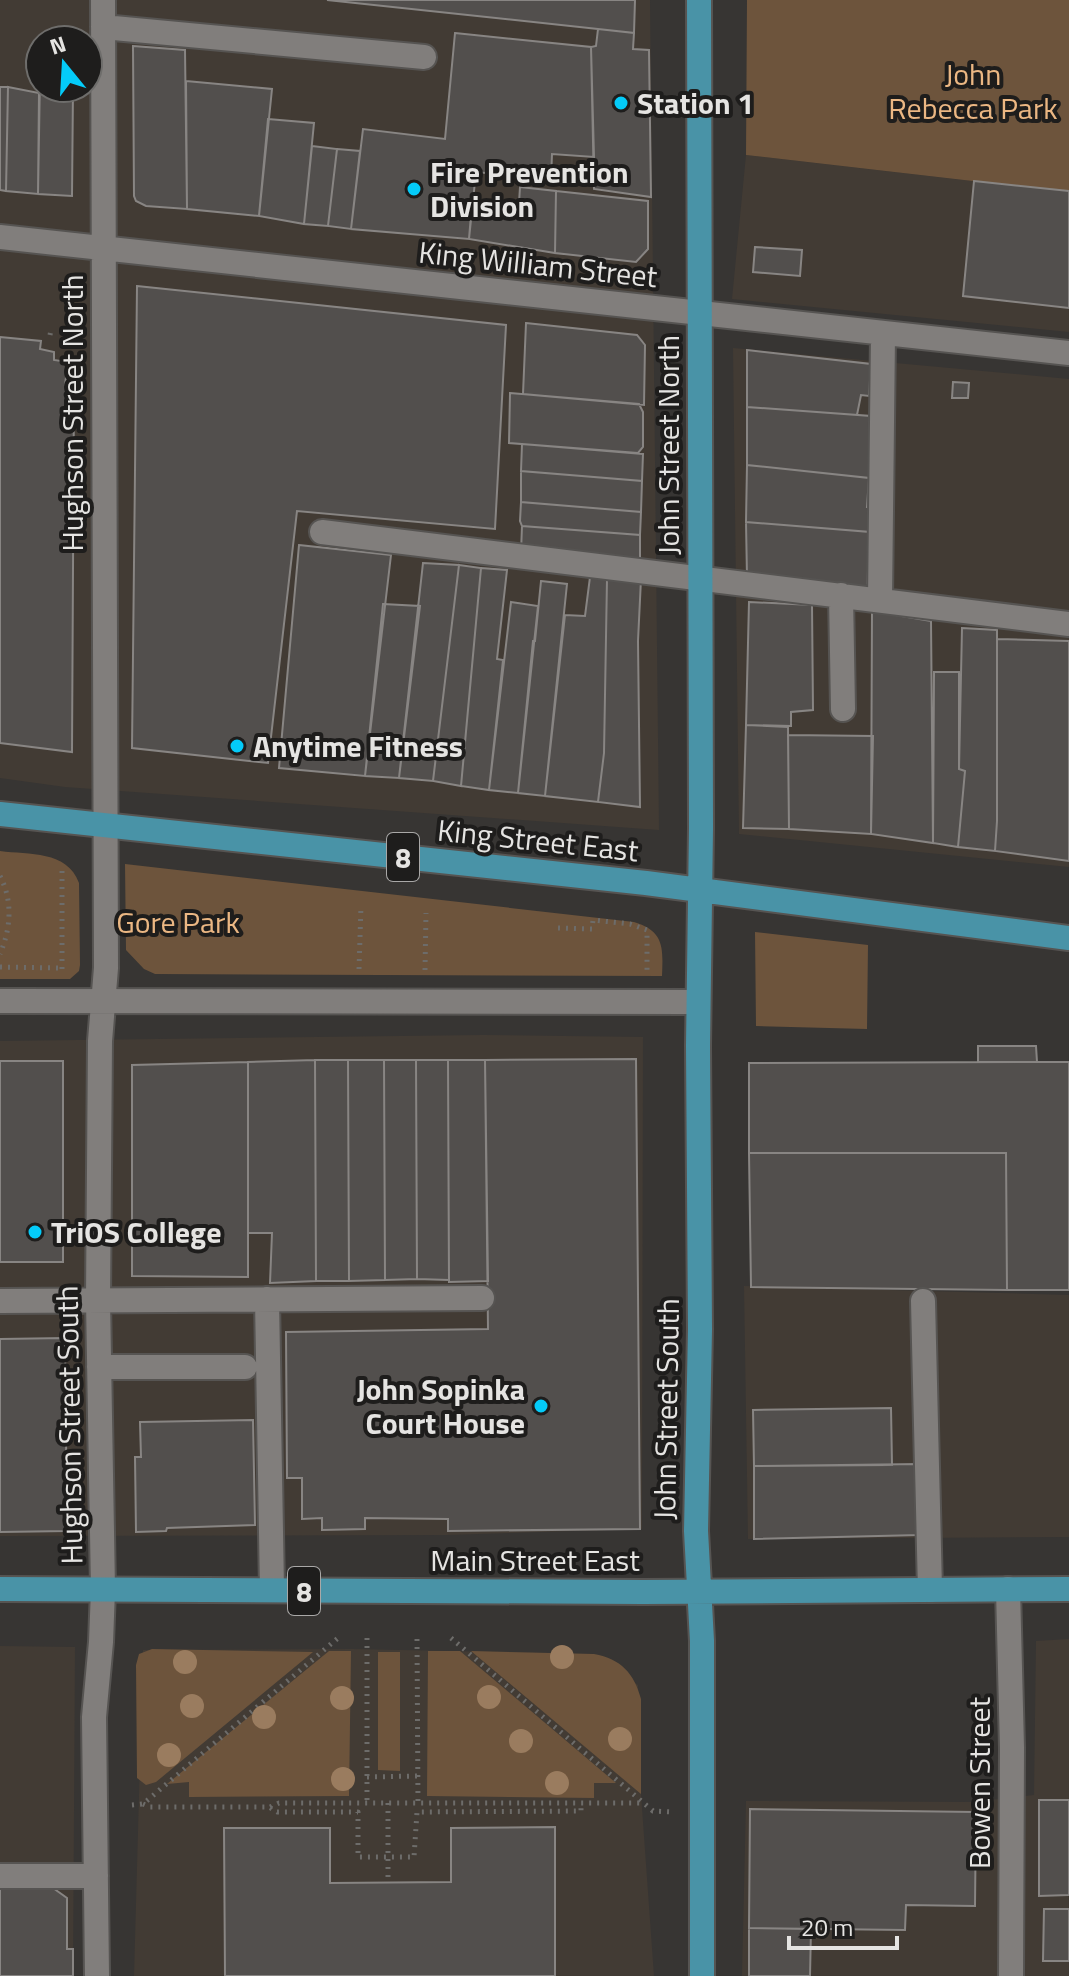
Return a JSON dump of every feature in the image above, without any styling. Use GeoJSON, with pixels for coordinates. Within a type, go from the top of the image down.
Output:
{"type":"FeatureCollection","features":[{"type":"Feature","properties":{"kind":"main road","name":"John Street North"},"geometry":{"type":"LineString","coordinates":[[699,0],[700,890]]}},
{"type":"Feature","properties":{"kind":"main road","name":"King Street East"},"geometry":{"type":"LineString","coordinates":[[0,814],[700,890],[1069,938]]}},
{"type":"Feature","properties":{"kind":"main road","name":"John Street South"},"geometry":{"type":"LineString","coordinates":[[700,890],[700,1329],[696,1531],[702,1641],[702,1976]]}},
{"type":"Feature","properties":{"kind":"main road","name":"Main Street East"},"geometry":{"type":"LineString","coordinates":[[0,1589],[698,1592],[1069,1589]]}},
{"type":"Feature","properties":{"kind":"street","name":"Hughson Street North"},"geometry":{"type":"LineString","coordinates":[[103,0],[103,24]]}},
{"type":"Feature","properties":{"kind":"street"},"geometry":{"type":"LineString","coordinates":[[104,27],[424,57]]}},
{"type":"Feature","properties":{"kind":"street","name":"Hughson Street North"},"geometry":{"type":"LineString","coordinates":[[103,104],[105,825]]}},
{"type":"Feature","properties":{"kind":"street","name":"King William Street"},"geometry":{"type":"LineString","coordinates":[[0,237],[1069,353]]}},
{"type":"Feature","properties":{"kind":"street"},"geometry":{"type":"LineString","coordinates":[[880,600],[883,334]]}},
{"type":"Feature","properties":{"kind":"street"},"geometry":{"type":"LineString","coordinates":[[322,532],[1069,624]]}},
{"type":"Feature","properties":{"kind":"street"},"geometry":{"type":"LineString","coordinates":[[841,595],[843,709]]}},
{"type":"Feature","properties":{"kind":"street","name":"Hughson Street South"},"geometry":{"type":"LineString","coordinates":[[97,1976],[94,1717],[103,1590],[98,1300],[106,968],[105,825]]}},
{"type":"Feature","properties":{"kind":"street"},"geometry":{"type":"LineString","coordinates":[[0,1001],[698,1002]]}},
{"type":"Feature","properties":{"kind":"street"},"geometry":{"type":"LineString","coordinates":[[0,1301],[482,1298]]}},
{"type":"Feature","properties":{"kind":"street"},"geometry":{"type":"LineString","coordinates":[[267,1299],[272,1590]]}},
{"type":"Feature","properties":{"kind":"street"},"geometry":{"type":"LineString","coordinates":[[923,1301],[930,1590]]}},
{"type":"Feature","properties":{"kind":"street"},"geometry":{"type":"LineString","coordinates":[[99,1367],[245,1367]]}},
{"type":"Feature","properties":{"kind":"street","name":"Bowen Street"},"geometry":{"type":"LineString","coordinates":[[1008,1589],[1012,1748],[1011,1976]]}},
{"type":"Feature","properties":{"kind":"street"},"geometry":{"type":"LineString","coordinates":[[0,1876],[96,1876]]}},
{"type":"Feature","properties":{"kind":"path"},"geometry":{"type":"LineString","coordinates":[[0,967],[62,968],[62,871]]}},
{"type":"Feature","properties":{"kind":"path"},"geometry":{"type":"LineString","coordinates":[[0,876],[9,902],[7,938],[0,954]]}},
{"type":"Feature","properties":{"kind":"path"},"geometry":{"type":"LineString","coordinates":[[359,969],[361,905]]}},
{"type":"Feature","properties":{"kind":"path"},"geometry":{"type":"LineString","coordinates":[[425,970],[426,913]]}},
{"type":"Feature","properties":{"kind":"path"},"geometry":{"type":"LineString","coordinates":[[558,928],[592,929],[593,920],[630,924],[647,930],[647,972]]}},
{"type":"Feature","properties":{"kind":"path"},"geometry":{"type":"LineString","coordinates":[[143,1804],[338,1638]]}},
{"type":"Feature","properties":{"kind":"path"},"geometry":{"type":"LineString","coordinates":[[367,1638],[367,1803]]}},
{"type":"Feature","properties":{"kind":"path"},"geometry":{"type":"LineString","coordinates":[[451,1638],[653,1811],[702,1812]]}},
{"type":"Feature","properties":{"kind":"path"},"geometry":{"type":"LineString","coordinates":[[417,1639],[418,1803]]}},
{"type":"Feature","properties":{"kind":"path"},"geometry":{"type":"LineString","coordinates":[[367,1777],[417,1776]]}},
{"type":"Feature","properties":{"kind":"path"},"geometry":{"type":"LineString","coordinates":[[132,1805],[269,1807],[279,1803],[644,1803]]}},
{"type":"Feature","properties":{"kind":"path"},"geometry":{"type":"LineString","coordinates":[[388,1803],[388,1883]]}},
{"type":"Feature","properties":{"kind":"path"},"geometry":{"type":"LineString","coordinates":[[269,1807],[277,1812],[358,1812],[358,1857],[414,1857],[417,1812],[581,1811],[581,1803]]}},
{"type":"Feature","properties":{"kind":"shaded area"},"geometry":{"type":"Polygon","coordinates":[[[0,0],[650,0],[659,830],[65,787],[0,778],[0,0]]]}},
{"type":"Feature","properties":{"kind":"shaded area"},"geometry":{"type":"Polygon","coordinates":[[[746,155],[1069,192],[1069,332],[732,299],[746,155]]]}},
{"type":"Feature","properties":{"kind":"shaded area"},"geometry":{"type":"Polygon","coordinates":[[[733,348],[1069,379],[1069,867],[739,834],[733,348]]]}},
{"type":"Feature","properties":{"kind":"shaded area"},"geometry":{"type":"Polygon","coordinates":[[[483,1035],[643,1037],[642,1529],[447,1535],[0,1536],[0,1041],[483,1035]]]}},
{"type":"Feature","properties":{"kind":"shaded area"},"geometry":{"type":"Polygon","coordinates":[[[744,1286],[1069,1295],[1069,1537],[748,1539],[744,1286]]]}},
{"type":"Feature","properties":{"kind":"shaded area"},"geometry":{"type":"Polygon","coordinates":[[[1069,1639],[1069,1976],[742,1976],[746,1801],[973,1802],[1034,1795],[1036,1641],[1069,1639]]]}},
{"type":"Feature","properties":{"kind":"shaded area"},"geometry":{"type":"Polygon","coordinates":[[[0,1646],[75,1647],[73,1976],[0,1976],[0,1646]]]}},
{"type":"Feature","properties":{"kind":"shaded area"},"geometry":{"type":"Polygon","coordinates":[[[352,1649],[594,1654],[638,1685],[641,1794],[654,1976],[134,1976],[143,1650],[352,1649]]]}},
{"type":"Feature","properties":{"kind":"green space","name":"John Rebecca Park"},"geometry":{"type":"Polygon","coordinates":[[[747,0],[1069,0],[1069,192],[746,155],[747,0]]]}},
{"type":"Feature","properties":{"kind":"green space","name":"Gore Park"},"geometry":{"type":"Polygon","coordinates":[[[0,851],[46,856],[56,859],[73,872],[79,883],[80,965],[79,971],[70,979],[0,979],[0,851]]]}},
{"type":"Feature","properties":{"kind":"green space","name":"Gore Park"},"geometry":{"type":"Polygon","coordinates":[[[125,864],[634,922],[652,930],[657,936],[662,949],[662,976],[155,974],[144,969],[126,950],[125,864]]]}},
{"type":"Feature","properties":{"kind":"green space"},"geometry":{"type":"Polygon","coordinates":[[[755,932],[868,945],[867,1029],[756,1026],[755,932]]]}},
{"type":"Feature","properties":{"kind":"green space"},"geometry":{"type":"Polygon","coordinates":[[[152,1649],[313,1652],[156,1782],[146,1785],[137,1778],[136,1665],[139,1654],[152,1649]]]}},
{"type":"Feature","properties":{"kind":"green space"},"geometry":{"type":"Polygon","coordinates":[[[329,1651],[351,1651],[349,1796],[189,1797],[189,1782],[167,1784],[329,1651]]]}},
{"type":"Feature","properties":{"kind":"green space"},"geometry":{"type":"Polygon","coordinates":[[[428,1651],[460,1651],[616,1783],[594,1783],[594,1798],[427,1796],[428,1651]]]}},
{"type":"Feature","properties":{"kind":"green space"},"geometry":{"type":"Polygon","coordinates":[[[471,1651],[594,1654],[612,1659],[625,1669],[641,1699],[641,1794],[471,1651]]]}},
{"type":"Feature","properties":{"kind":"green space"},"geometry":{"type":"Polygon","coordinates":[[[378,1652],[400,1652],[400,1771],[378,1770],[378,1652]]]}},
{"type":"Feature","properties":{"kind":"building"},"geometry":{"type":"Polygon","coordinates":[[[327,0],[635,0],[634,33],[598,29],[327,0]]]}},
{"type":"Feature","properties":{"kind":"building","name":"Station 1"},"geometry":{"type":"Polygon","coordinates":[[[598,29],[634,33],[633,49],[649,50],[651,197],[594,189],[591,47],[596,46],[598,29]]]}},
{"type":"Feature","properties":{"kind":"building"},"geometry":{"type":"Polygon","coordinates":[[[455,33],[591,47],[594,157],[552,154],[551,179],[476,172],[469,239],[351,229],[363,129],[445,139],[455,33]]]}},
{"type":"Feature","properties":{"kind":"building"},"geometry":{"type":"Polygon","coordinates":[[[133,46],[185,50],[187,209],[146,206],[136,201],[134,196],[133,46]]]}},
{"type":"Feature","properties":{"kind":"building"},"geometry":{"type":"Polygon","coordinates":[[[186,81],[272,89],[259,216],[187,209],[186,81]]]}},
{"type":"Feature","properties":{"kind":"building"},"geometry":{"type":"Polygon","coordinates":[[[0,87],[8,87],[6,191],[0,190],[0,87]]]}},
{"type":"Feature","properties":{"kind":"building"},"geometry":{"type":"Polygon","coordinates":[[[8,87],[24,90],[24,104],[39,104],[38,194],[6,191],[8,87]]]}},
{"type":"Feature","properties":{"kind":"building"},"geometry":{"type":"Polygon","coordinates":[[[40,104],[73,104],[72,196],[38,194],[40,104]]]}},
{"type":"Feature","properties":{"kind":"building"},"geometry":{"type":"Polygon","coordinates":[[[268,119],[314,123],[304,224],[259,216],[268,119]]]}},
{"type":"Feature","properties":{"kind":"building"},"geometry":{"type":"Polygon","coordinates":[[[312,146],[337,149],[328,226],[304,224],[312,146]]]}},
{"type":"Feature","properties":{"kind":"building"},"geometry":{"type":"Polygon","coordinates":[[[337,149],[360,151],[351,229],[328,226],[337,149]]]}},
{"type":"Feature","properties":{"kind":"building"},"geometry":{"type":"Polygon","coordinates":[[[974,181],[1069,191],[1069,308],[963,296],[974,181]]]}},
{"type":"Feature","properties":{"kind":"building"},"geometry":{"type":"Polygon","coordinates":[[[520,187],[556,191],[555,253],[469,239],[471,215],[518,219],[520,187]]]}},
{"type":"Feature","properties":{"kind":"building"},"geometry":{"type":"Polygon","coordinates":[[[556,191],[648,201],[648,249],[636,262],[555,253],[556,191]]]}},
{"type":"Feature","properties":{"kind":"building"},"geometry":{"type":"Polygon","coordinates":[[[755,247],[802,250],[800,276],[753,272],[755,247]]]}},
{"type":"Feature","properties":{"kind":"building"},"geometry":{"type":"Polygon","coordinates":[[[137,286],[506,325],[495,529],[297,511],[268,763],[132,748],[137,286]]]}},
{"type":"Feature","properties":{"kind":"building"},"geometry":{"type":"Polygon","coordinates":[[[526,323],[637,335],[645,345],[644,405],[523,394],[526,323]]]}},
{"type":"Feature","properties":{"kind":"building"},"geometry":{"type":"Polygon","coordinates":[[[0,337],[41,341],[40,349],[54,352],[54,360],[68,362],[65,385],[74,385],[72,752],[0,743],[0,337]]]}},
{"type":"Feature","properties":{"kind":"building"},"geometry":{"type":"Polygon","coordinates":[[[747,350],[871,364],[869,396],[861,395],[857,415],[747,407],[747,350]]]}},
{"type":"Feature","properties":{"kind":"building"},"geometry":{"type":"Polygon","coordinates":[[[953,382],[969,383],[968,398],[952,398],[953,382]]]}},
{"type":"Feature","properties":{"kind":"building"},"geometry":{"type":"Polygon","coordinates":[[[510,393],[639,404],[643,412],[643,447],[638,453],[509,443],[510,393]]]}},
{"type":"Feature","properties":{"kind":"building"},"geometry":{"type":"Polygon","coordinates":[[[747,407],[871,416],[869,478],[747,465],[747,407]]]}},
{"type":"Feature","properties":{"kind":"building"},"geometry":{"type":"Polygon","coordinates":[[[522,444],[643,454],[642,481],[521,471],[522,444]]]}},
{"type":"Feature","properties":{"kind":"building"},"geometry":{"type":"Polygon","coordinates":[[[747,465],[869,478],[867,507],[871,507],[870,532],[746,522],[747,465]]]}},
{"type":"Feature","properties":{"kind":"building"},"geometry":{"type":"Polygon","coordinates":[[[521,471],[642,481],[641,512],[521,502],[521,471]]]}},
{"type":"Feature","properties":{"kind":"building"},"geometry":{"type":"Polygon","coordinates":[[[521,502],[641,512],[640,535],[522,526],[521,502]]]}},
{"type":"Feature","properties":{"kind":"building"},"geometry":{"type":"Polygon","coordinates":[[[746,522],[870,532],[867,590],[747,577],[746,522]]]}},
{"type":"Feature","properties":{"kind":"building"},"geometry":{"type":"Polygon","coordinates":[[[522,526],[640,535],[640,562],[521,552],[522,526]]]}},
{"type":"Feature","properties":{"kind":"building"},"geometry":{"type":"Polygon","coordinates":[[[299,545],[391,555],[365,776],[279,768],[299,545]]]}},
{"type":"Feature","properties":{"kind":"building"},"geometry":{"type":"Polygon","coordinates":[[[423,563],[459,565],[433,781],[399,778],[423,563]]]}},
{"type":"Feature","properties":{"kind":"building"},"geometry":{"type":"Polygon","coordinates":[[[459,565],[481,568],[461,786],[433,781],[459,565]]]}},
{"type":"Feature","properties":{"kind":"building"},"geometry":{"type":"Polygon","coordinates":[[[481,568],[507,570],[497,659],[503,660],[489,790],[461,786],[481,568]]]}},
{"type":"Feature","properties":{"kind":"building"},"geometry":{"type":"Polygon","coordinates":[[[590,577],[607,579],[604,753],[598,802],[545,796],[565,615],[585,616],[590,577]]]}},
{"type":"Feature","properties":{"kind":"building"},"geometry":{"type":"Polygon","coordinates":[[[607,579],[641,579],[638,641],[640,807],[598,802],[604,753],[607,579]]]}},
{"type":"Feature","properties":{"kind":"building"},"geometry":{"type":"Polygon","coordinates":[[[541,581],[567,584],[545,796],[518,793],[541,581]]]}},
{"type":"Feature","properties":{"kind":"building"},"geometry":{"type":"Polygon","coordinates":[[[511,602],[538,606],[518,793],[489,790],[511,602]]]}},
{"type":"Feature","properties":{"kind":"building"},"geometry":{"type":"Polygon","coordinates":[[[749,602],[812,605],[813,710],[791,712],[791,726],[746,725],[749,602]]]}},
{"type":"Feature","properties":{"kind":"building"},"geometry":{"type":"Polygon","coordinates":[[[383,604],[420,606],[399,778],[365,776],[383,604]]]}},
{"type":"Feature","properties":{"kind":"building"},"geometry":{"type":"Polygon","coordinates":[[[872,611],[931,621],[933,843],[871,834],[872,611]]]}},
{"type":"Feature","properties":{"kind":"building"},"geometry":{"type":"Polygon","coordinates":[[[962,628],[997,630],[995,851],[958,847],[965,771],[959,769],[962,628]]]}},
{"type":"Feature","properties":{"kind":"building"},"geometry":{"type":"Polygon","coordinates":[[[997,639],[1069,641],[1069,861],[995,851],[997,639]]]}},
{"type":"Feature","properties":{"kind":"building"},"geometry":{"type":"Polygon","coordinates":[[[934,672],[959,672],[959,769],[965,771],[958,847],[933,843],[934,672]]]}},
{"type":"Feature","properties":{"kind":"building"},"geometry":{"type":"Polygon","coordinates":[[[746,725],[788,727],[789,829],[743,828],[746,725]]]}},
{"type":"Feature","properties":{"kind":"building"},"geometry":{"type":"Polygon","coordinates":[[[788,735],[873,736],[871,834],[789,829],[788,735]]]}},
{"type":"Feature","properties":{"kind":"building"},"geometry":{"type":"Polygon","coordinates":[[[978,1046],[1036,1046],[1037,1062],[978,1062],[978,1046]]]}},
{"type":"Feature","properties":{"kind":"building"},"geometry":{"type":"Polygon","coordinates":[[[636,1059],[640,1529],[448,1531],[448,1519],[365,1518],[365,1529],[322,1530],[322,1518],[302,1519],[302,1478],[287,1478],[286,1332],[488,1329],[485,1060],[636,1059]]]}},
{"type":"Feature","properties":{"kind":"building"},"geometry":{"type":"Polygon","coordinates":[[[315,1060],[348,1060],[349,1281],[316,1281],[315,1060]]]}},
{"type":"Feature","properties":{"kind":"building"},"geometry":{"type":"Polygon","coordinates":[[[315,1060],[316,1281],[270,1283],[272,1233],[248,1233],[248,1062],[315,1060]]]}},
{"type":"Feature","properties":{"kind":"building"},"geometry":{"type":"Polygon","coordinates":[[[348,1060],[384,1060],[385,1280],[349,1281],[348,1060]]]}},
{"type":"Feature","properties":{"kind":"building"},"geometry":{"type":"Polygon","coordinates":[[[384,1060],[416,1060],[417,1279],[385,1280],[384,1060]]]}},
{"type":"Feature","properties":{"kind":"building"},"geometry":{"type":"Polygon","coordinates":[[[416,1060],[448,1060],[449,1280],[417,1279],[416,1060]]]}},
{"type":"Feature","properties":{"kind":"building"},"geometry":{"type":"Polygon","coordinates":[[[448,1060],[485,1060],[488,1281],[449,1282],[448,1060]]]}},
{"type":"Feature","properties":{"kind":"building"},"geometry":{"type":"Polygon","coordinates":[[[0,1061],[63,1061],[63,1262],[0,1262],[0,1061]]]}},
{"type":"Feature","properties":{"kind":"building"},"geometry":{"type":"Polygon","coordinates":[[[248,1062],[248,1277],[132,1276],[132,1065],[248,1062]]]}},
{"type":"Feature","properties":{"kind":"building"},"geometry":{"type":"Polygon","coordinates":[[[1069,1062],[1069,1290],[1007,1290],[1006,1153],[749,1153],[749,1063],[1069,1062]]]}},
{"type":"Feature","properties":{"kind":"building"},"geometry":{"type":"Polygon","coordinates":[[[749,1153],[1006,1153],[1007,1290],[751,1287],[749,1153]]]}},
{"type":"Feature","properties":{"kind":"building"},"geometry":{"type":"Polygon","coordinates":[[[65,1338],[67,1531],[0,1532],[0,1339],[65,1338]]]}},
{"type":"Feature","properties":{"kind":"building"},"geometry":{"type":"Polygon","coordinates":[[[891,1408],[892,1465],[754,1466],[753,1410],[891,1408]]]}},
{"type":"Feature","properties":{"kind":"building"},"geometry":{"type":"Polygon","coordinates":[[[253,1420],[255,1525],[136,1532],[135,1457],[141,1457],[140,1422],[253,1420]]]}},
{"type":"Feature","properties":{"kind":"building"},"geometry":{"type":"Polygon","coordinates":[[[919,1464],[920,1535],[754,1539],[754,1466],[919,1464]]]}},
{"type":"Feature","properties":{"kind":"building"},"geometry":{"type":"Polygon","coordinates":[[[1039,1800],[1069,1800],[1069,1895],[1039,1896],[1039,1800]]]}},
{"type":"Feature","properties":{"kind":"building"},"geometry":{"type":"Polygon","coordinates":[[[750,1809],[976,1812],[975,1906],[906,1905],[905,1930],[749,1928],[750,1809]]]}},
{"type":"Feature","properties":{"kind":"building"},"geometry":{"type":"Polygon","coordinates":[[[555,1827],[555,1976],[225,1976],[224,1828],[330,1828],[330,1883],[451,1882],[451,1828],[555,1827]]]}},
{"type":"Feature","properties":{"kind":"building"},"geometry":{"type":"Polygon","coordinates":[[[53,1888],[67,1898],[67,1949],[73,1949],[73,1976],[0,1976],[0,1889],[53,1888]]]}},
{"type":"Feature","properties":{"kind":"building"},"geometry":{"type":"Polygon","coordinates":[[[1044,1909],[1069,1909],[1069,1961],[1043,1961],[1044,1909]]]}},
{"type":"Feature","properties":{"kind":"building"},"geometry":{"type":"Polygon","coordinates":[[[749,1928],[811,1929],[810,1976],[749,1976],[749,1928]]]}},
{"type":"Feature","properties":{"kind":"place","name":"Station 1"},"geometry":{"type":"Point","coordinates":[621,103]}},
{"type":"Feature","properties":{"kind":"place","name":"Fire Prevention Division"},"geometry":{"type":"Point","coordinates":[414,189]}},
{"type":"Feature","properties":{"kind":"place","name":"Anytime Fitness"},"geometry":{"type":"Point","coordinates":[237,746]}},
{"type":"Feature","properties":{"kind":"place","name":"TriOS College"},"geometry":{"type":"Point","coordinates":[35,1232]}},
{"type":"Feature","properties":{"kind":"place","name":"John Sopinka Court House"},"geometry":{"type":"Point","coordinates":[541,1406]}}]}
